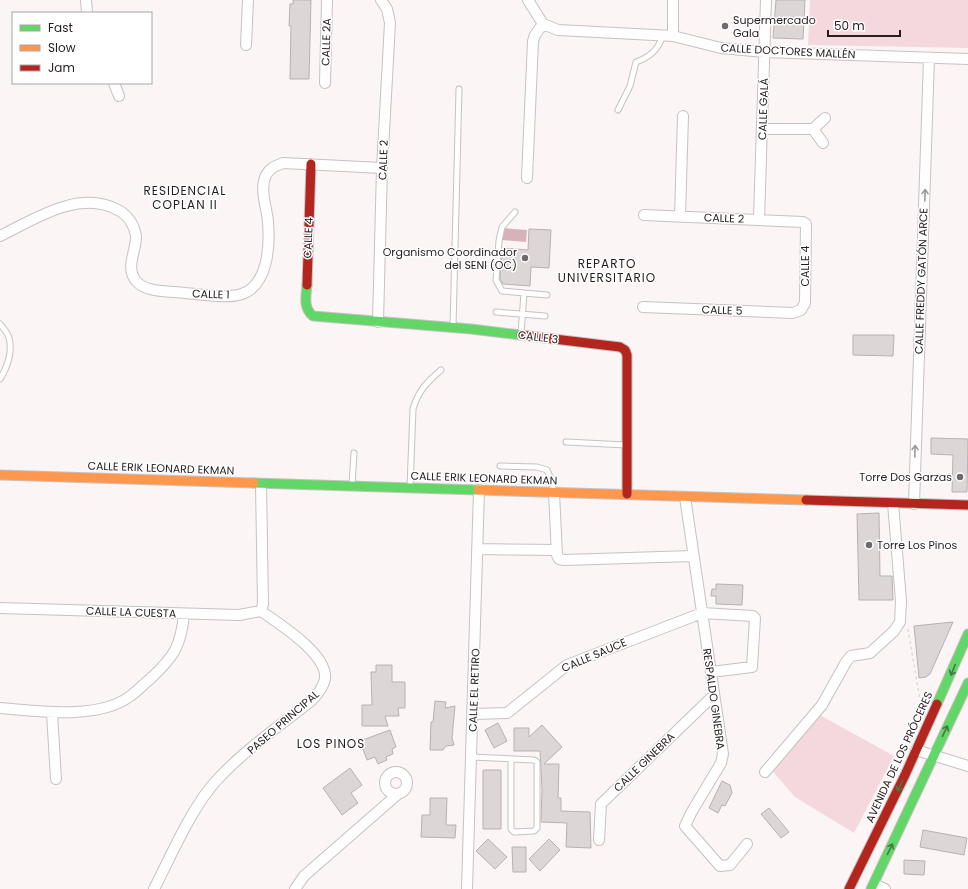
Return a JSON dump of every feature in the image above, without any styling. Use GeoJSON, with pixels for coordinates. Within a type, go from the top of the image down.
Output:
{"type":"FeatureCollection","features":[{"type":"Feature","properties":{"kind":"street"},"geometry":{"type":"LineString","coordinates":[[86,0],[87,12]]}},
{"type":"Feature","properties":{"kind":"street"},"geometry":{"type":"LineString","coordinates":[[246,45],[248,0]]}},
{"type":"Feature","properties":{"kind":"street","name":"CALLE 2A"},"geometry":{"type":"LineString","coordinates":[[325,83],[327,0]]}},
{"type":"Feature","properties":{"kind":"street","name":"CALLE 2"},"geometry":{"type":"LineString","coordinates":[[378,322],[382,168],[390,23],[387,9],[381,0]]}},
{"type":"Feature","properties":{"kind":"street"},"geometry":{"type":"LineString","coordinates":[[527,178],[533,41],[535,35],[543,24],[528,0]]}},
{"type":"Feature","properties":{"kind":"street"},"geometry":{"type":"LineString","coordinates":[[668,36],[673,0]]}},
{"type":"Feature","properties":{"kind":"street","name":"CALLE GALÁ"},"geometry":{"type":"LineString","coordinates":[[759,219],[766,0]]}},
{"type":"Feature","properties":{"kind":"street","name":"CALLE DOCTORES MALLÉN"},"geometry":{"type":"LineString","coordinates":[[543,24],[558,30],[668,36],[721,48],[764,52],[968,59]]}},
{"type":"Feature","properties":{"kind":"street","name":"CALLE FREDDY GATÓN ARCE"},"geometry":{"type":"LineString","coordinates":[[914,504],[929,58]]}},
{"type":"Feature","properties":{"kind":"street"},"geometry":{"type":"LineString","coordinates":[[114,84],[119,96]]}},
{"type":"Feature","properties":{"kind":"street"},"geometry":{"type":"LineString","coordinates":[[680,216],[683,116]]}},
{"type":"Feature","properties":{"kind":"street"},"geometry":{"type":"LineString","coordinates":[[762,129],[813,129],[825,118]]}},
{"type":"Feature","properties":{"kind":"street"},"geometry":{"type":"LineString","coordinates":[[813,129],[823,143]]}},
{"type":"Feature","properties":{"kind":"street","name":"CALLE 1"},"geometry":{"type":"LineString","coordinates":[[0,236],[44,213],[80,204],[95,202],[109,205],[123,213],[131,221],[136,237],[130,268],[136,281],[149,289],[206,295],[241,294],[255,287],[263,272],[266,257],[268,223],[263,193],[265,176],[270,168],[282,163],[382,168]]}},
{"type":"Feature","properties":{"kind":"street","name":"CALLE 4"},"geometry":{"type":"LineString","coordinates":[[308,312],[306,305],[311,164]]}},
{"type":"Feature","properties":{"kind":"street","name":"CALLE 2"},"geometry":{"type":"LineString","coordinates":[[644,215],[803,222]]}},
{"type":"Feature","properties":{"kind":"street","name":"CALLE 4"},"geometry":{"type":"LineString","coordinates":[[801,310],[805,304],[806,224],[803,222]]}},
{"type":"Feature","properties":{"kind":"street","name":"CALLE 5"},"geometry":{"type":"LineString","coordinates":[[643,307],[793,313],[801,310]]}},
{"type":"Feature","properties":{"kind":"street","name":"CALLE 3"},"geometry":{"type":"LineString","coordinates":[[308,312],[313,316],[521,335],[620,348],[624,350],[627,355],[626,494]]}},
{"type":"Feature","properties":{"kind":"street","name":"CALLE ERIK LEONARD EKMAN"},"geometry":{"type":"LineString","coordinates":[[0,475],[968,506]]}},
{"type":"Feature","properties":{"kind":"street"},"geometry":{"type":"LineString","coordinates":[[261,484],[263,604],[261,611]]}},
{"type":"Feature","properties":{"kind":"street","name":"CALLE EL RETIRO"},"geometry":{"type":"LineString","coordinates":[[467,889],[479,490]]}},
{"type":"Feature","properties":{"kind":"street"},"geometry":{"type":"LineString","coordinates":[[554,492],[558,554],[564,560],[693,556]]}},
{"type":"Feature","properties":{"kind":"street","name":"RESPALDO GINEBRA"},"geometry":{"type":"LineString","coordinates":[[685,497],[722,759],[685,826],[720,866],[730,865],[747,844]]}},
{"type":"Feature","properties":{"kind":"street"},"geometry":{"type":"LineString","coordinates":[[765,772],[822,706],[846,662],[851,656],[870,653],[894,631],[900,622],[901,602],[892,503]]}},
{"type":"Feature","properties":{"kind":"street"},"geometry":{"type":"LineString","coordinates":[[477,549],[558,554]]}},
{"type":"Feature","properties":{"kind":"street","name":"CALLE LA CUESTA"},"geometry":{"type":"LineString","coordinates":[[0,608],[239,615],[261,611]]}},
{"type":"Feature","properties":{"kind":"street","name":"PASEO PRINCIPAL"},"geometry":{"type":"LineString","coordinates":[[154,889],[201,801],[216,782],[228,768],[312,700],[322,689],[324,674],[318,658],[300,640],[261,611]]}},
{"type":"Feature","properties":{"kind":"street"},"geometry":{"type":"LineString","coordinates":[[702,613],[750,615],[755,618],[752,667],[710,672]]}},
{"type":"Feature","properties":{"kind":"street","name":"CALLE SAUCE"},"geometry":{"type":"LineString","coordinates":[[473,714],[498,715],[508,713],[567,665],[702,613]]}},
{"type":"Feature","properties":{"kind":"street"},"geometry":{"type":"LineString","coordinates":[[0,708],[52,713],[82,711],[104,708],[128,698],[172,657],[182,635],[184,614]]}},
{"type":"Feature","properties":{"kind":"street","name":"AVENIDA DE LOS PRÓCERES"},"geometry":{"type":"LineString","coordinates":[[849,889],[916,750],[968,634]]}},
{"type":"Feature","properties":{"kind":"street"},"geometry":{"type":"LineString","coordinates":[[885,889],[872,887],[968,683]]}},
{"type":"Feature","properties":{"kind":"street","name":"CALLE GINEBRA"},"geometry":{"type":"LineString","coordinates":[[599,840],[601,804],[714,695]]}},
{"type":"Feature","properties":{"kind":"street"},"geometry":{"type":"LineString","coordinates":[[52,713],[56,779]]}},
{"type":"Feature","properties":{"kind":"street"},"geometry":{"type":"LineString","coordinates":[[916,750],[968,766]]}},
{"type":"Feature","properties":{"kind":"street"},"geometry":{"type":"LineString","coordinates":[[295,889],[304,876],[398,794]]}},
{"type":"Feature","properties":{"kind":"lane"},"geometry":{"type":"LineString","coordinates":[[618,110],[630,86],[636,62],[646,58],[654,52],[668,36]]}},
{"type":"Feature","properties":{"kind":"lane"},"geometry":{"type":"LineString","coordinates":[[453,328],[459,89]]}},
{"type":"Feature","properties":{"kind":"lane"},"geometry":{"type":"LineString","coordinates":[[515,212],[505,223],[501,232],[496,280],[502,291],[547,295]]}},
{"type":"Feature","properties":{"kind":"lane"},"geometry":{"type":"LineString","coordinates":[[521,335],[524,293]]}},
{"type":"Feature","properties":{"kind":"lane"},"geometry":{"type":"LineString","coordinates":[[496,312],[545,316]]}},
{"type":"Feature","properties":{"kind":"lane"},"geometry":{"type":"LineString","coordinates":[[0,324],[9,338],[10,348],[6,366],[0,379]]}},
{"type":"Feature","properties":{"kind":"lane"},"geometry":{"type":"LineString","coordinates":[[410,488],[413,408],[416,397],[425,384],[441,370]]}},
{"type":"Feature","properties":{"kind":"lane"},"geometry":{"type":"LineString","coordinates":[[566,442],[627,445]]}},
{"type":"Feature","properties":{"kind":"lane"},"geometry":{"type":"LineString","coordinates":[[352,486],[354,453]]}},
{"type":"Feature","properties":{"kind":"lane"},"geometry":{"type":"LineString","coordinates":[[500,466],[537,467],[547,470],[554,492]]}},
{"type":"Feature","properties":{"kind":"lane"},"geometry":{"type":"LineString","coordinates":[[472,757],[534,760],[536,762],[537,828],[534,831],[514,832],[511,829],[510,759]]}},
{"type":"Feature","properties":{"kind":"path"},"geometry":{"type":"LineString","coordinates":[[908,627],[920,700]]}},
{"type":"Feature","properties":{"kind":"shaded area"},"geometry":{"type":"Polygon","coordinates":[[[810,0],[968,0],[968,48],[808,45],[810,0]]]}},
{"type":"Feature","properties":{"kind":"shaded area"},"geometry":{"type":"Polygon","coordinates":[[[503,228],[527,230],[526,242],[502,240],[503,228]]]}},
{"type":"Feature","properties":{"kind":"shaded area"},"geometry":{"type":"Polygon","coordinates":[[[818,714],[894,756],[854,833],[795,797],[770,768],[818,714]]]}},
{"type":"Feature","properties":{"kind":"building"},"geometry":{"type":"Polygon","coordinates":[[[293,0],[311,0],[309,79],[290,79],[291,26],[289,26],[290,4],[293,4],[293,0]]]}},
{"type":"Feature","properties":{"kind":"building"},"geometry":{"type":"Polygon","coordinates":[[[776,0],[805,0],[803,39],[773,38],[776,0]]]}},
{"type":"Feature","properties":{"kind":"building","name":"Organismo Coordinador del SENI (OC)"},"geometry":{"type":"Polygon","coordinates":[[[529,229],[551,230],[549,268],[531,267],[530,286],[503,284],[500,279],[502,248],[528,250],[529,229]]]}},
{"type":"Feature","properties":{"kind":"building"},"geometry":{"type":"Polygon","coordinates":[[[853,335],[894,335],[893,356],[853,355],[853,335]]]}},
{"type":"Feature","properties":{"kind":"building","name":"Torre Dos Garzas"},"geometry":{"type":"Polygon","coordinates":[[[931,438],[968,439],[967,492],[952,492],[953,455],[931,454],[931,438]]]}},
{"type":"Feature","properties":{"kind":"building","name":"Torre Los Pinos"},"geometry":{"type":"Polygon","coordinates":[[[879,513],[880,576],[892,576],[893,600],[859,600],[857,514],[879,513]]]}},
{"type":"Feature","properties":{"kind":"building"},"geometry":{"type":"Polygon","coordinates":[[[716,584],[743,585],[742,605],[716,604],[716,596],[711,596],[712,589],[716,589],[716,584]]]}},
{"type":"Feature","properties":{"kind":"building"},"geometry":{"type":"Polygon","coordinates":[[[953,622],[930,674],[926,677],[919,678],[914,626],[953,622]]]}},
{"type":"Feature","properties":{"kind":"building"},"geometry":{"type":"Polygon","coordinates":[[[376,665],[392,665],[392,682],[405,682],[405,708],[398,708],[399,716],[385,716],[388,726],[362,726],[362,705],[372,705],[371,672],[376,672],[376,665]]]}},
{"type":"Feature","properties":{"kind":"building"},"geometry":{"type":"Polygon","coordinates":[[[435,701],[446,702],[445,708],[455,706],[452,738],[454,745],[446,746],[443,750],[430,750],[431,722],[433,722],[435,701]]]}},
{"type":"Feature","properties":{"kind":"building"},"geometry":{"type":"Polygon","coordinates":[[[498,723],[507,741],[494,748],[485,730],[498,723]]]}},
{"type":"Feature","properties":{"kind":"building"},"geometry":{"type":"Polygon","coordinates":[[[542,725],[562,747],[544,764],[559,764],[558,798],[561,798],[561,811],[590,812],[591,848],[566,847],[567,823],[541,822],[542,789],[540,751],[514,751],[514,728],[529,728],[529,737],[542,725]]]}},
{"type":"Feature","properties":{"kind":"building"},"geometry":{"type":"Polygon","coordinates":[[[390,730],[396,747],[392,749],[393,754],[386,757],[387,760],[378,764],[375,757],[367,760],[360,741],[390,730]]]}},
{"type":"Feature","properties":{"kind":"building"},"geometry":{"type":"Polygon","coordinates":[[[350,768],[362,785],[351,793],[358,803],[342,815],[323,788],[350,768]]]}},
{"type":"Feature","properties":{"kind":"building"},"geometry":{"type":"Polygon","coordinates":[[[483,770],[501,770],[501,829],[483,829],[483,770]]]}},
{"type":"Feature","properties":{"kind":"building"},"geometry":{"type":"Polygon","coordinates":[[[722,781],[730,785],[732,793],[725,806],[722,805],[718,813],[709,808],[722,781]]]}},
{"type":"Feature","properties":{"kind":"building"},"geometry":{"type":"Polygon","coordinates":[[[430,798],[447,798],[446,825],[456,825],[455,838],[421,837],[422,815],[430,815],[430,798]]]}},
{"type":"Feature","properties":{"kind":"building"},"geometry":{"type":"Polygon","coordinates":[[[769,808],[789,832],[781,838],[761,814],[769,808]]]}},
{"type":"Feature","properties":{"kind":"building"},"geometry":{"type":"Polygon","coordinates":[[[923,830],[967,838],[964,855],[920,847],[923,830]]]}},
{"type":"Feature","properties":{"kind":"building"},"geometry":{"type":"Polygon","coordinates":[[[488,839],[507,857],[495,869],[476,851],[488,839]]]}},
{"type":"Feature","properties":{"kind":"building"},"geometry":{"type":"Polygon","coordinates":[[[549,839],[560,850],[540,871],[529,859],[549,839]]]}},
{"type":"Feature","properties":{"kind":"building"},"geometry":{"type":"Polygon","coordinates":[[[512,847],[526,847],[526,872],[513,872],[512,847]]]}},
{"type":"Feature","properties":{"kind":"building"},"geometry":{"type":"Polygon","coordinates":[[[904,860],[925,861],[924,875],[904,874],[904,860]]]}},
{"type":"Feature","properties":{"kind":"traffic: fast"},"geometry":{"type":"LineString","coordinates":[[307,285],[306,306],[313,316],[471,329],[521,335]]}},
{"type":"Feature","properties":{"kind":"traffic: fast"},"geometry":{"type":"LineString","coordinates":[[254,483],[478,490]]}},
{"type":"Feature","properties":{"kind":"traffic: fast"},"geometry":{"type":"LineString","coordinates":[[937,704],[968,634]]}},
{"type":"Feature","properties":{"kind":"traffic: fast"},"geometry":{"type":"LineString","coordinates":[[871,889],[968,683]]}},
{"type":"Feature","properties":{"kind":"traffic: slow"},"geometry":{"type":"LineString","coordinates":[[0,475],[254,483]]}},
{"type":"Feature","properties":{"kind":"traffic: slow"},"geometry":{"type":"LineString","coordinates":[[478,490],[806,500]]}},
{"type":"Feature","properties":{"kind":"traffic: jam"},"geometry":{"type":"LineString","coordinates":[[307,285],[311,164]]}},
{"type":"Feature","properties":{"kind":"traffic: jam"},"geometry":{"type":"LineString","coordinates":[[521,335],[620,347],[625,350],[627,355],[627,494]]}},
{"type":"Feature","properties":{"kind":"traffic: jam"},"geometry":{"type":"LineString","coordinates":[[806,500],[968,505]]}},
{"type":"Feature","properties":{"kind":"traffic: jam"},"geometry":{"type":"LineString","coordinates":[[849,889],[905,775],[937,704]]}},
{"type":"Feature","properties":{"kind":"place","name":"Supermercado Gala"},"geometry":{"type":"Point","coordinates":[725,26]}},
{"type":"Feature","properties":{"kind":"place","name":"Organismo Coordinador del SENI (OC)"},"geometry":{"type":"Point","coordinates":[525,258]}},
{"type":"Feature","properties":{"kind":"place","name":"Torre Dos Garzas"},"geometry":{"type":"Point","coordinates":[960,477]}},
{"type":"Feature","properties":{"kind":"place","name":"Torre Los Pinos"},"geometry":{"type":"Point","coordinates":[869,545]}},
{"type":"Feature","properties":{"kind":"district","name":"RESIDENCIAL COPLAN II"},"geometry":{"type":"Point","coordinates":[185,197]}},
{"type":"Feature","properties":{"kind":"district","name":"REPARTO UNIVERSITARIO"},"geometry":{"type":"Point","coordinates":[607,270]}},
{"type":"Feature","properties":{"kind":"district","name":"LOS PINOS"},"geometry":{"type":"Point","coordinates":[331,743]}}]}
